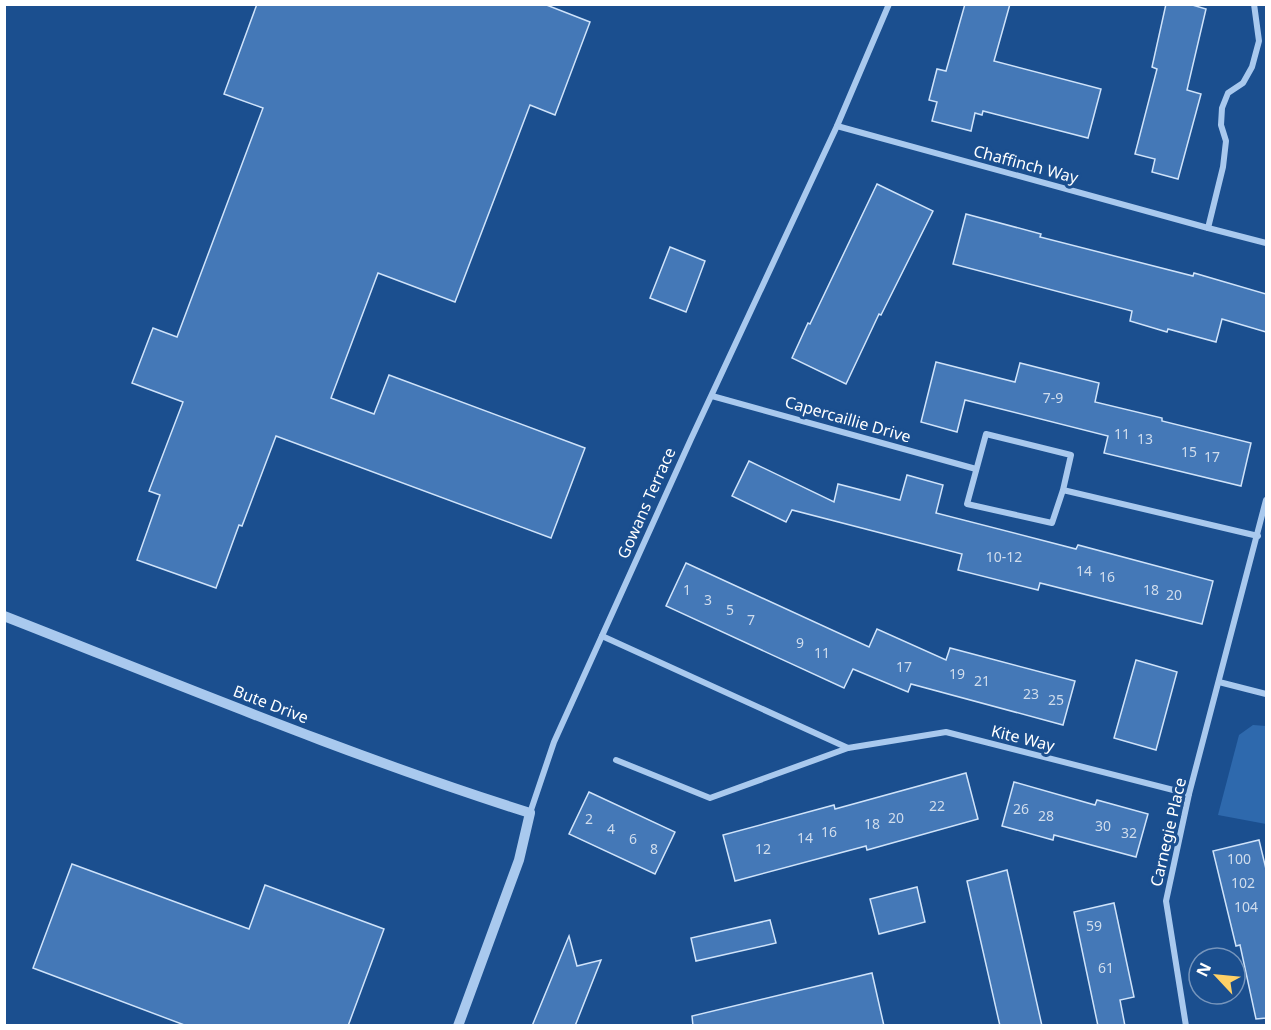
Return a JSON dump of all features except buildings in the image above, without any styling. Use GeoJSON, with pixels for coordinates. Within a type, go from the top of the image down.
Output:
{"type":"FeatureCollection","features":[{"type":"Feature","properties":{"kind":"street","name":"Gowans Terrace"},"geometry":{"type":"LineString","coordinates":[[458,1026],[519,860],[530,813],[554,742],[837,126],[889,4]]}},
{"type":"Feature","properties":{"kind":"street"},"geometry":{"type":"LineString","coordinates":[[1208,228],[1226,141],[1221,125],[1222,108],[1228,93],[1242,83],[1252,67],[1259,41],[1254,4]]}},
{"type":"Feature","properties":{"kind":"street","name":"Chaffinch Way"},"geometry":{"type":"LineString","coordinates":[[837,126],[1266,243]]}},
{"type":"Feature","properties":{"kind":"street","name":"Capercaillie Drive"},"geometry":{"type":"LineString","coordinates":[[712,396],[976,469]]}},
{"type":"Feature","properties":{"kind":"street"},"geometry":{"type":"LineString","coordinates":[[986,434],[1071,454],[1063,490],[1052,523],[967,504],[986,434]]}},
{"type":"Feature","properties":{"kind":"street"},"geometry":{"type":"LineString","coordinates":[[1063,490],[1258,536]]}},
{"type":"Feature","properties":{"kind":"street","name":"Carnegie Place"},"geometry":{"type":"LineString","coordinates":[[1186,1026],[1166,901],[1189,794],[1266,500]]}},
{"type":"Feature","properties":{"kind":"street","name":"Bute Drive"},"geometry":{"type":"LineString","coordinates":[[4,615],[139,670],[453,789],[530,813]]}},
{"type":"Feature","properties":{"kind":"street"},"geometry":{"type":"LineString","coordinates":[[602,636],[848,748]]}},
{"type":"Feature","properties":{"kind":"street"},"geometry":{"type":"LineString","coordinates":[[1219,682],[1266,694]]}},
{"type":"Feature","properties":{"kind":"street","name":"Kite Way"},"geometry":{"type":"LineString","coordinates":[[616,759],[710,798],[848,748],[946,732],[1189,794]]}},
{"type":"Feature","properties":{"kind":"shaded area"},"geometry":{"type":"Polygon","coordinates":[[[1253,725],[1266,726],[1266,824],[1218,815],[1239,735],[1253,725]]]}}]}
